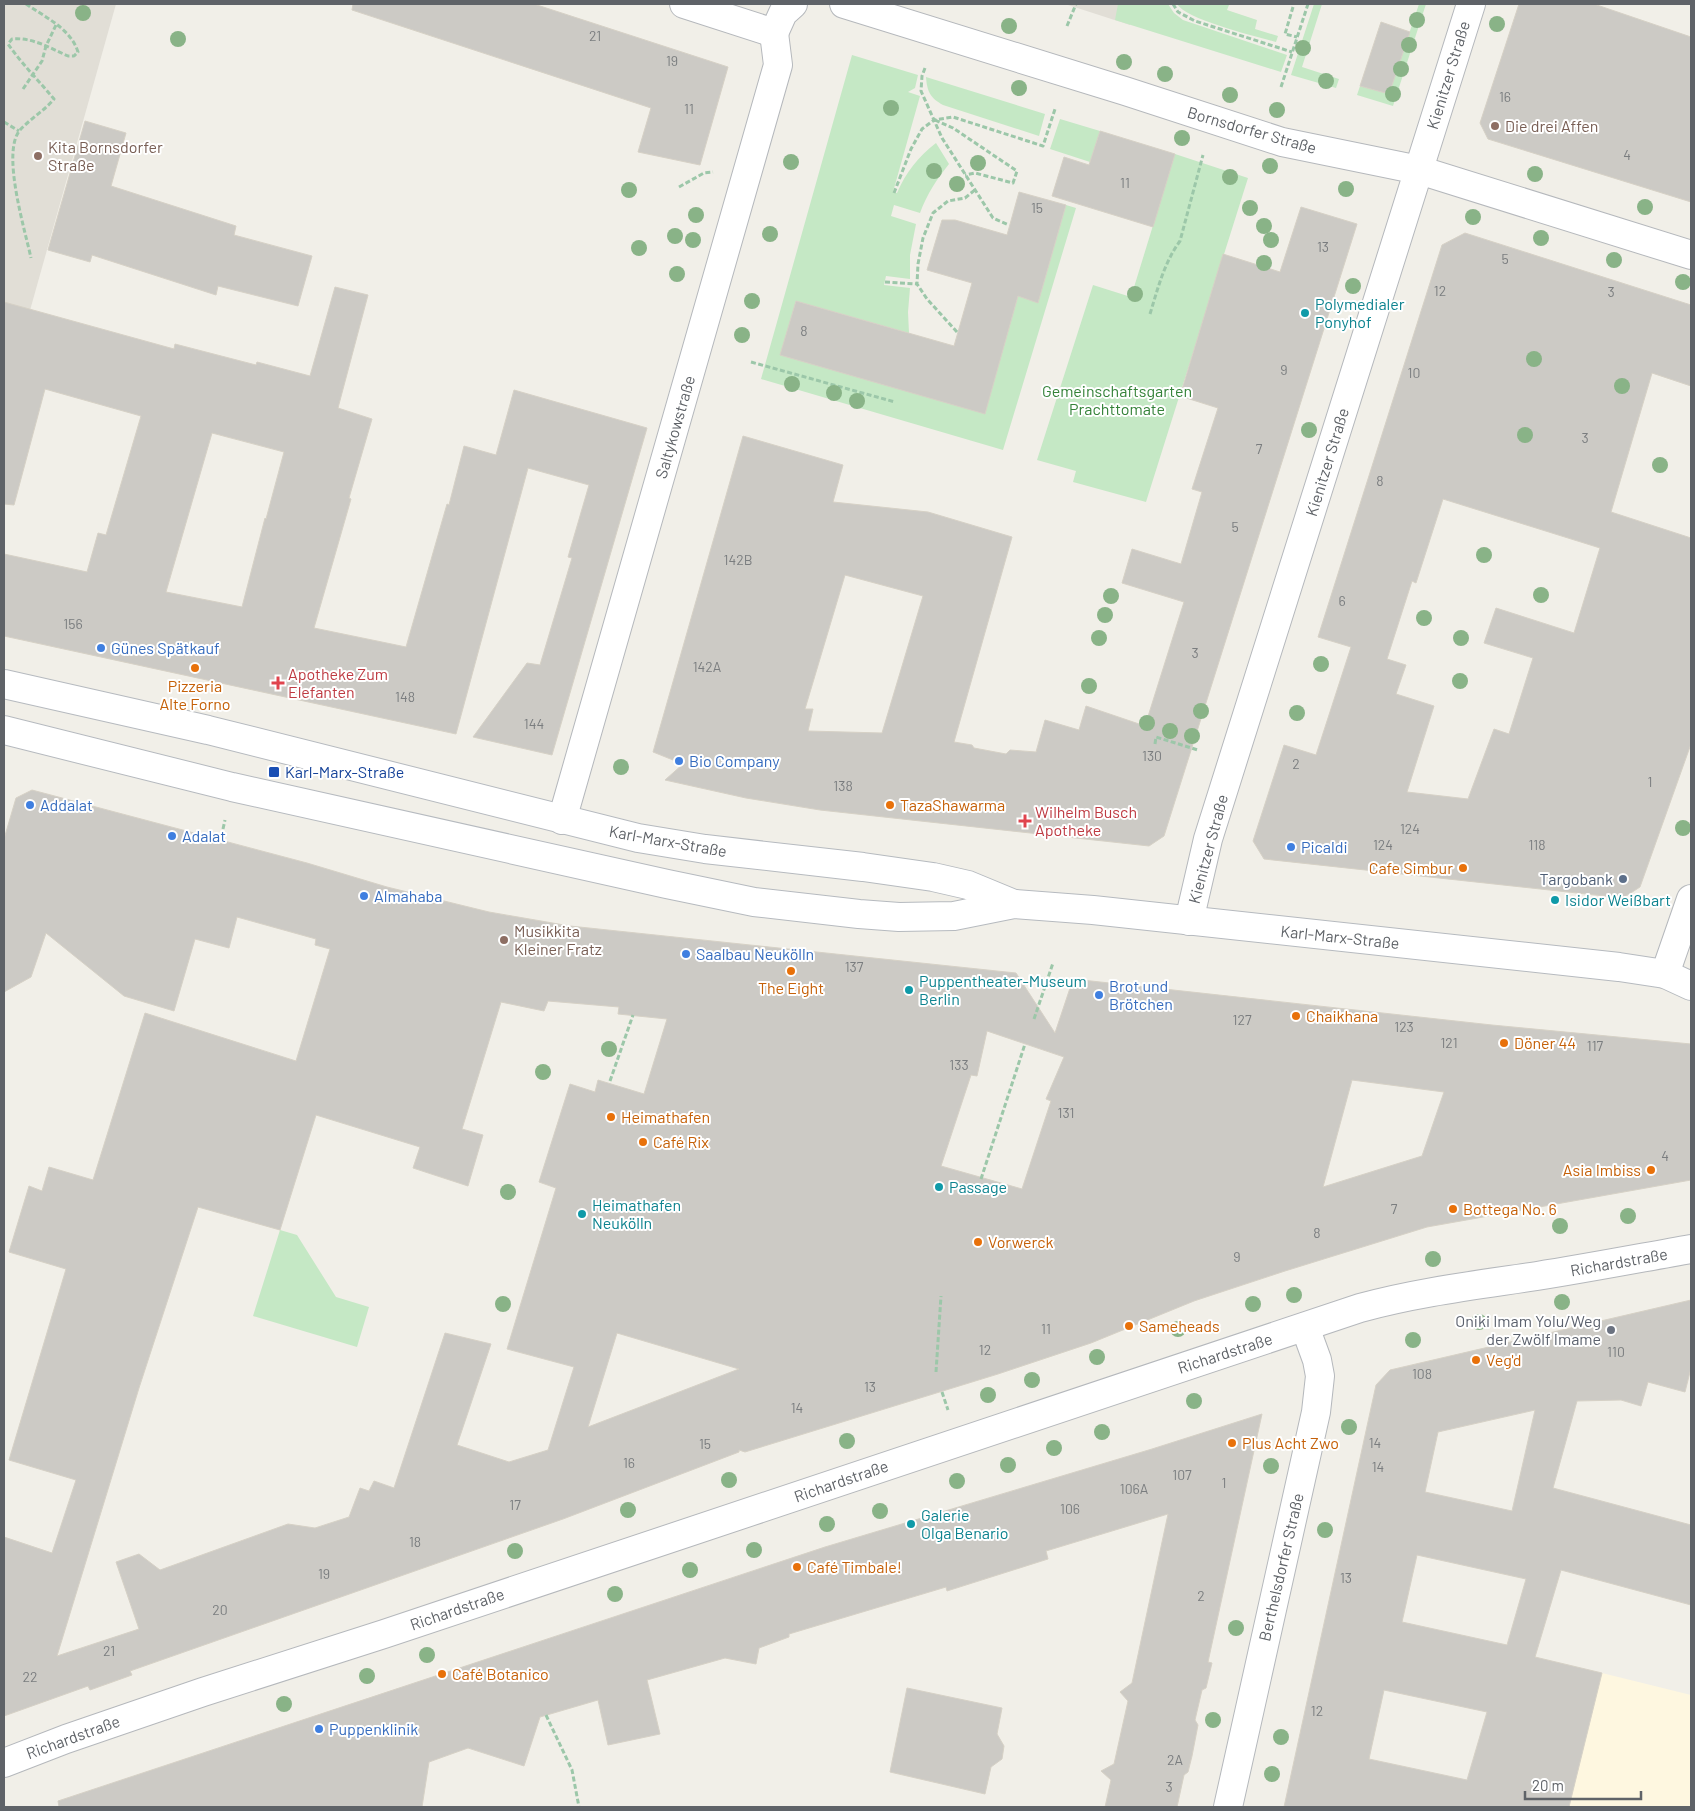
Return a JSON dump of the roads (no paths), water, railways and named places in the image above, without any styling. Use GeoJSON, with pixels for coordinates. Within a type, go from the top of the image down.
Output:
{"type":"FeatureCollection","features":[{"type":"Feature","properties":{"kind":"street"},"geometry":{"type":"LineString","coordinates":[[684,4],[774,33],[783,13],[793,4]]}},
{"type":"Feature","properties":{"kind":"street","name":"Bornsdorfer Straße"},"geometry":{"type":"LineString","coordinates":[[844,4],[1282,142],[1419,170],[1691,255]]}},
{"type":"Feature","properties":{"kind":"street","name":"Kienitzer Straße"},"geometry":{"type":"LineString","coordinates":[[1189,921],[1208,839],[1471,4]]}},
{"type":"Feature","properties":{"kind":"street","name":"Saltykowstraße"},"geometry":{"type":"LineString","coordinates":[[562,820],[778,65],[774,33]]}},
{"type":"Feature","properties":{"kind":"street","name":"Karl-Marx-Straße"},"geometry":{"type":"LineString","coordinates":[[4,684],[208,730],[638,838],[696,848],[933,877],[968,885],[1014,904]]}},
{"type":"Feature","properties":{"kind":"street","name":"Karl-Marx-Straße"},"geometry":{"type":"LineString","coordinates":[[4,730],[232,786],[754,902],[899,917],[954,916],[1014,904],[1609,966],[1665,974],[1691,986]]}},
{"type":"Feature","properties":{"kind":"street"},"geometry":{"type":"LineString","coordinates":[[1665,974],[1691,899]]}},
{"type":"Feature","properties":{"kind":"street","name":"Karl-Marx-Straße"},"geometry":{"type":"LineString","coordinates":[[1665,974],[1691,965]]}},
{"type":"Feature","properties":{"kind":"street","name":"Richardstraße"},"geometry":{"type":"LineString","coordinates":[[4,1763],[66,1738],[203,1692],[384,1634],[1382,1302],[1691,1249]]}},
{"type":"Feature","properties":{"kind":"street","name":"Berthelsdorfer Straße"},"geometry":{"type":"LineString","coordinates":[[1228,1807],[1316,1412],[1320,1376],[1317,1360],[1305,1327]]}},
{"type":"Feature","properties":{"kind":"place","name":"Die drei Affen"},"geometry":{"type":"Point","coordinates":[1495,126]}},
{"type":"Feature","properties":{"kind":"place","name":"Kita Bornsdorfer Straße"},"geometry":{"type":"Point","coordinates":[38,156]}},
{"type":"Feature","properties":{"kind":"place","name":"Polymedialer Ponyhof"},"geometry":{"type":"Point","coordinates":[1305,313]}},
{"type":"Feature","properties":{"kind":"place","name":"Günes Spätkauf"},"geometry":{"type":"Point","coordinates":[101,648]}},
{"type":"Feature","properties":{"kind":"place","name":"Pizzeria Alte Forno"},"geometry":{"type":"Point","coordinates":[195,668]}},
{"type":"Feature","properties":{"kind":"place","name":"Apotheke Zum Elefanten"},"geometry":{"type":"Point","coordinates":[278,683]}},
{"type":"Feature","properties":{"kind":"place","name":"Bio Company"},"geometry":{"type":"Point","coordinates":[679,761]}},
{"type":"Feature","properties":{"kind":"place","name":"Karl-Marx-Straße"},"geometry":{"type":"Point","coordinates":[274,772]}},
{"type":"Feature","properties":{"kind":"place","name":"Addalat"},"geometry":{"type":"Point","coordinates":[30,805]}},
{"type":"Feature","properties":{"kind":"place","name":"TazaShawarma"},"geometry":{"type":"Point","coordinates":[890,805]}},
{"type":"Feature","properties":{"kind":"place","name":"Wilhelm Busch Apotheke"},"geometry":{"type":"Point","coordinates":[1025,821]}},
{"type":"Feature","properties":{"kind":"place","name":"Adalat"},"geometry":{"type":"Point","coordinates":[172,836]}},
{"type":"Feature","properties":{"kind":"place","name":"Picaldi"},"geometry":{"type":"Point","coordinates":[1291,847]}},
{"type":"Feature","properties":{"kind":"place","name":"Cafe Simbur"},"geometry":{"type":"Point","coordinates":[1463,868]}},
{"type":"Feature","properties":{"kind":"place","name":"Targobank"},"geometry":{"type":"Point","coordinates":[1623,879]}},
{"type":"Feature","properties":{"kind":"place","name":"Almahaba"},"geometry":{"type":"Point","coordinates":[364,896]}},
{"type":"Feature","properties":{"kind":"place","name":"Isidor Weißbart"},"geometry":{"type":"Point","coordinates":[1555,900]}},
{"type":"Feature","properties":{"kind":"place","name":"Musikkita Kleiner Fratz"},"geometry":{"type":"Point","coordinates":[504,940]}},
{"type":"Feature","properties":{"kind":"place","name":"Saalbau Neukölln"},"geometry":{"type":"Point","coordinates":[686,954]}},
{"type":"Feature","properties":{"kind":"place","name":"The Eight"},"geometry":{"type":"Point","coordinates":[791,971]}},
{"type":"Feature","properties":{"kind":"place","name":"Puppentheater-Museum Berlin"},"geometry":{"type":"Point","coordinates":[909,990]}},
{"type":"Feature","properties":{"kind":"place","name":"Brot und Brötchen"},"geometry":{"type":"Point","coordinates":[1099,995]}},
{"type":"Feature","properties":{"kind":"place","name":"Chaikhana"},"geometry":{"type":"Point","coordinates":[1296,1016]}},
{"type":"Feature","properties":{"kind":"place","name":"Döner 44"},"geometry":{"type":"Point","coordinates":[1504,1043]}},
{"type":"Feature","properties":{"kind":"place","name":"Heimathafen"},"geometry":{"type":"Point","coordinates":[611,1117]}},
{"type":"Feature","properties":{"kind":"place","name":"Café Rix"},"geometry":{"type":"Point","coordinates":[643,1142]}},
{"type":"Feature","properties":{"kind":"place","name":"Asia Imbiss"},"geometry":{"type":"Point","coordinates":[1651,1170]}},
{"type":"Feature","properties":{"kind":"place","name":"Passage"},"geometry":{"type":"Point","coordinates":[939,1187]}},
{"type":"Feature","properties":{"kind":"place","name":"Bottega No. 6"},"geometry":{"type":"Point","coordinates":[1453,1209]}},
{"type":"Feature","properties":{"kind":"place","name":"Heimathafen Neukölln"},"geometry":{"type":"Point","coordinates":[582,1214]}},
{"type":"Feature","properties":{"kind":"place","name":"Vorwerck"},"geometry":{"type":"Point","coordinates":[978,1242]}},
{"type":"Feature","properties":{"kind":"place","name":"Sameheads"},"geometry":{"type":"Point","coordinates":[1129,1326]}},
{"type":"Feature","properties":{"kind":"place","name":"Oniki Imam Yolu/Weg der Zwölf Imame"},"geometry":{"type":"Point","coordinates":[1611,1330]}},
{"type":"Feature","properties":{"kind":"place","name":"Veg'd"},"geometry":{"type":"Point","coordinates":[1476,1360]}},
{"type":"Feature","properties":{"kind":"place","name":"Plus Acht Zwo"},"geometry":{"type":"Point","coordinates":[1232,1443]}},
{"type":"Feature","properties":{"kind":"place","name":"Galerie Olga Benario"},"geometry":{"type":"Point","coordinates":[911,1524]}},
{"type":"Feature","properties":{"kind":"place","name":"Café Timbale!"},"geometry":{"type":"Point","coordinates":[797,1567]}},
{"type":"Feature","properties":{"kind":"place","name":"Café Botanico"},"geometry":{"type":"Point","coordinates":[442,1674]}},
{"type":"Feature","properties":{"kind":"place","name":"Puppenklinik"},"geometry":{"type":"Point","coordinates":[319,1729]}},
{"type":"Feature","properties":{"kind":"park label","name":"Gemeinschaftsgarten Prachttomate"},"geometry":{"type":"Point","coordinates":[1117,400]}}]}
